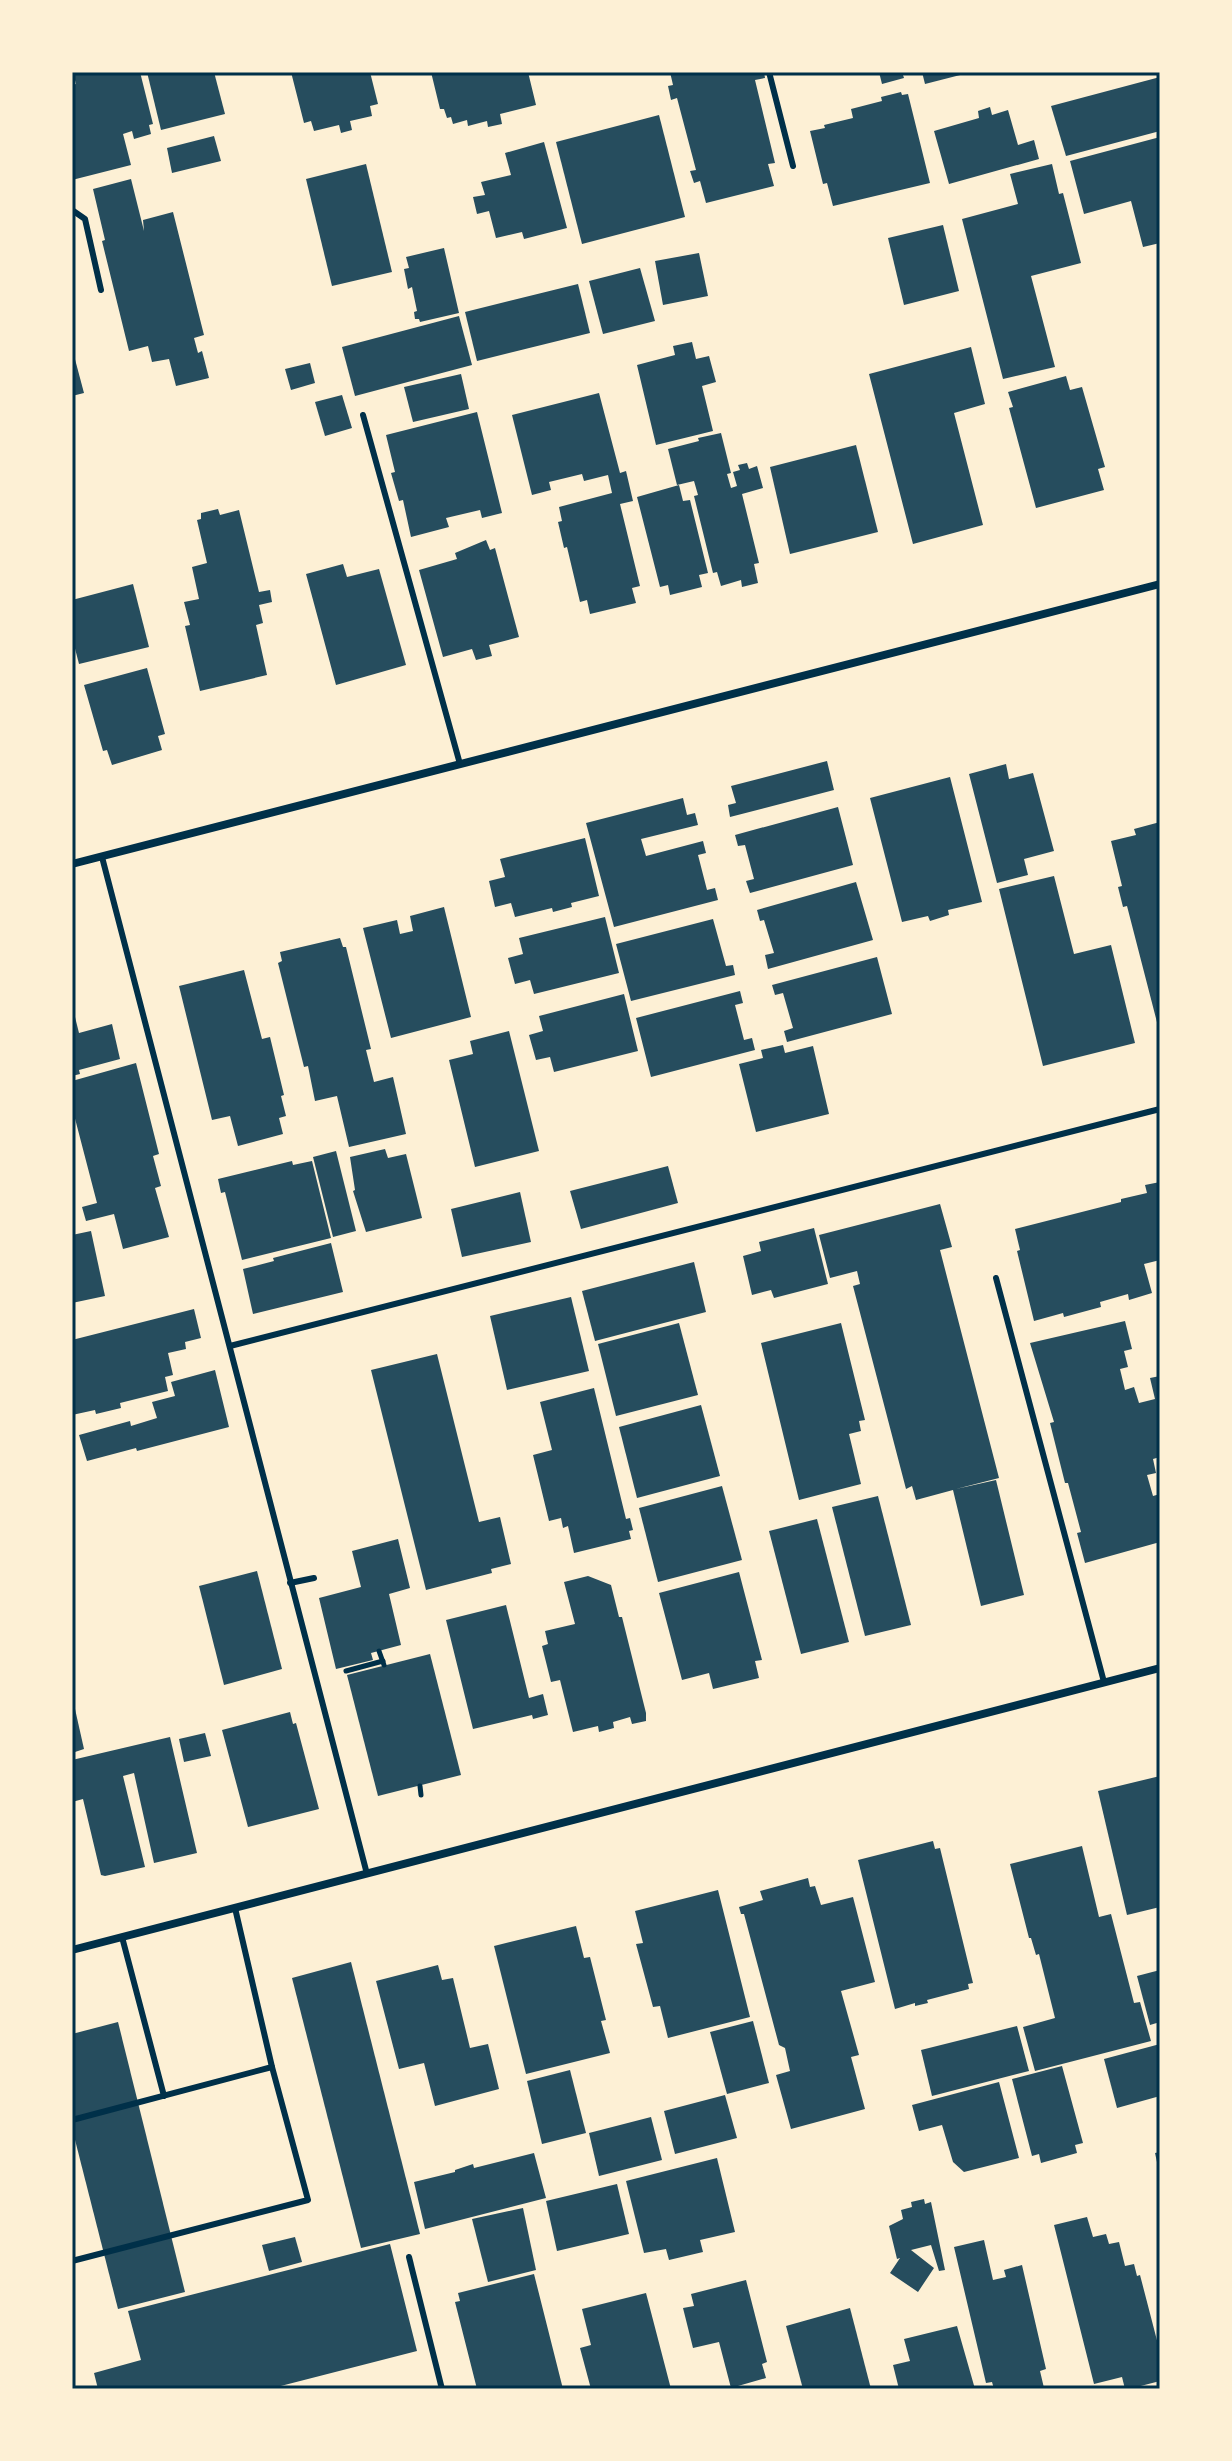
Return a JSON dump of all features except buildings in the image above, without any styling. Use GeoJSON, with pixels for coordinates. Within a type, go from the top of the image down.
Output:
{"type":"FeatureCollection","features":[{"type":"Feature","properties":{"kind":"street"},"geometry":{"type":"LineString","coordinates":[[72,864],[1160,584]]}},
{"type":"Feature","properties":{"kind":"street"},"geometry":{"type":"LineString","coordinates":[[72,1950],[1160,1668]]}},
{"type":"Feature","properties":{"kind":"lane"},"geometry":{"type":"LineString","coordinates":[[769,72],[793,166]]}},
{"type":"Feature","properties":{"kind":"lane"},"geometry":{"type":"LineString","coordinates":[[72,210],[85,219],[101,290]]}},
{"type":"Feature","properties":{"kind":"lane"},"geometry":{"type":"LineString","coordinates":[[363,415],[460,764]]}},
{"type":"Feature","properties":{"kind":"lane"},"geometry":{"type":"LineString","coordinates":[[102,857],[367,1874]]}},
{"type":"Feature","properties":{"kind":"lane"},"geometry":{"type":"LineString","coordinates":[[230,1346],[1160,1109]]}},
{"type":"Feature","properties":{"kind":"lane"},"geometry":{"type":"LineString","coordinates":[[996,1278],[1104,1682]]}},
{"type":"Feature","properties":{"kind":"lane"},"geometry":{"type":"LineString","coordinates":[[290,1583],[314,1578]]}},
{"type":"Feature","properties":{"kind":"lane"},"geometry":{"type":"LineString","coordinates":[[72,2261],[308,2200],[272,2067],[235,1908]]}},
{"type":"Feature","properties":{"kind":"lane"},"geometry":{"type":"LineString","coordinates":[[122,1937],[164,2096]]}},
{"type":"Feature","properties":{"kind":"lane"},"geometry":{"type":"LineString","coordinates":[[72,2120],[272,2067]]}},
{"type":"Feature","properties":{"kind":"lane"},"geometry":{"type":"LineString","coordinates":[[409,2257],[442,2389]]}},
{"type":"Feature","properties":{"kind":"path"},"geometry":{"type":"LineString","coordinates":[[337,1673],[384,1663],[379,1651]]}},
{"type":"Feature","properties":{"kind":"path"},"geometry":{"type":"LineString","coordinates":[[420,1786],[421,1795]]}}]}
